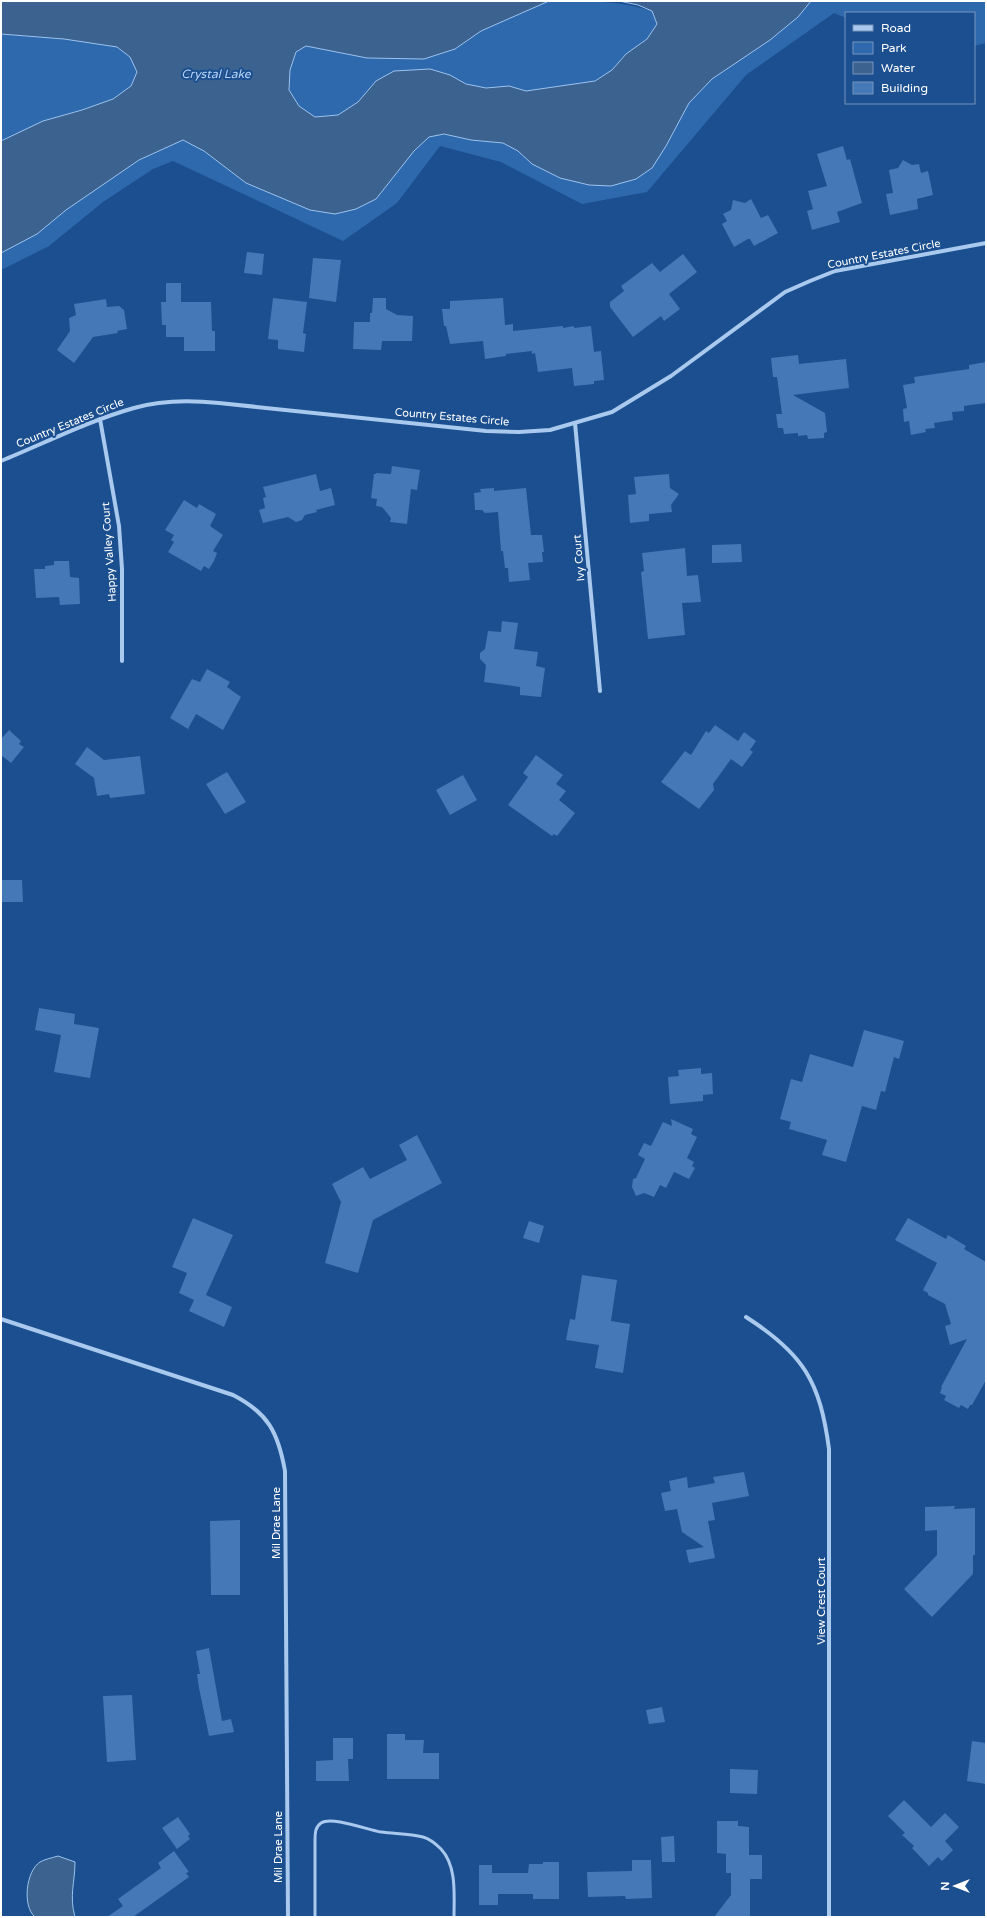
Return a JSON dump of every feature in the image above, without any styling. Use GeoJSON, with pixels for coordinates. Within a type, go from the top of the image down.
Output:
{"type":"FeatureCollection","features":[{"type":"Feature","properties":{"kind":"street","name":"Country Estates Circle"},"geometry":{"type":"LineString","coordinates":[[1,461],[135,407],[166,402],[196,401],[486,431],[527,432],[550,430],[612,412],[641,396],[671,376],[760,308],[785,292],[810,281],[835,271],[986,243]]}},
{"type":"Feature","properties":{"kind":"street","name":"Happy Valley Court"},"geometry":{"type":"LineString","coordinates":[[100,420],[119,526],[122,569],[122,661]]}},
{"type":"Feature","properties":{"kind":"street","name":"Ivy Court"},"geometry":{"type":"LineString","coordinates":[[575,423],[600,691]]}},
{"type":"Feature","properties":{"kind":"street","name":"View Crest Court"},"geometry":{"type":"LineString","coordinates":[[746,1317],[772,1333],[788,1347],[804,1367],[818,1396],[825,1420],[828,1442],[829,1917]]}},
{"type":"Feature","properties":{"kind":"street","name":"Mil Drae Lane"},"geometry":{"type":"LineString","coordinates":[[1,1319],[233,1395],[251,1404],[262,1414],[281,1447],[285,1471],[288,1917]]}},
{"type":"Feature","properties":{"kind":"lane"},"geometry":{"type":"LineString","coordinates":[[315,1917],[316,1829],[321,1823],[327,1821],[355,1824],[366,1829],[382,1832],[404,1833],[425,1838],[434,1843],[442,1850],[452,1874],[454,1917]]}},
{"type":"Feature","properties":{"kind":"green space"},"geometry":{"type":"Polygon","coordinates":[[[549,1],[601,2],[640,7],[652,11],[657,24],[647,39],[626,54],[612,70],[595,81],[526,91],[509,86],[486,88],[466,84],[450,75],[430,69],[394,71],[376,81],[358,102],[338,115],[315,117],[299,106],[289,90],[290,70],[296,52],[306,46],[367,58],[395,59],[455,49],[481,31],[549,1]]]}},
{"type":"Feature","properties":{"kind":"green space"},"geometry":{"type":"Polygon","coordinates":[[[811,1],[986,1],[986,43],[975,46],[975,12],[845,12],[845,18],[834,13],[746,75],[647,192],[582,204],[501,162],[440,146],[397,203],[343,241],[173,161],[153,169],[103,202],[49,246],[1,270],[1,253],[37,234],[66,210],[139,160],[183,140],[204,151],[246,183],[310,210],[335,214],[376,199],[414,151],[429,137],[444,134],[471,140],[503,143],[518,151],[532,164],[666,146],[689,103],[712,79],[770,40],[798,17],[811,1]]]}},
{"type":"Feature","properties":{"kind":"green space"},"geometry":{"type":"Polygon","coordinates":[[[1,34],[64,39],[117,47],[130,57],[137,72],[131,86],[113,99],[43,121],[1,141],[1,34]]]}},
{"type":"Feature","properties":{"kind":"water","name":"Crystal Lake"},"geometry":{"type":"Polygon","coordinates":[[[1,1],[549,1],[481,31],[455,49],[424,59],[367,58],[306,46],[296,52],[290,70],[289,90],[299,106],[315,117],[338,115],[358,102],[376,81],[394,71],[430,69],[450,75],[466,84],[486,88],[509,86],[526,91],[595,81],[612,70],[626,54],[647,39],[657,24],[652,11],[638,5],[619,1],[811,1],[798,17],[770,40],[712,79],[689,103],[666,146],[652,168],[636,179],[611,186],[589,185],[560,178],[532,164],[518,151],[503,143],[471,140],[444,134],[429,137],[414,151],[376,199],[356,209],[335,214],[310,210],[246,183],[204,151],[183,140],[139,160],[66,210],[37,234],[1,253],[1,141],[43,121],[113,99],[131,86],[137,72],[130,57],[117,47],[64,39],[1,34],[1,1]]]}},
{"type":"Feature","properties":{"kind":"water"},"geometry":{"type":"Polygon","coordinates":[[[58,1856],[75,1862],[72,1902],[75,1917],[35,1917],[28,1905],[27,1897],[27,1889],[31,1873],[35,1866],[40,1862],[58,1856]]]}},
{"type":"Feature","properties":{"kind":"building"},"geometry":{"type":"Polygon","coordinates":[[[843,146],[847,160],[850,159],[862,203],[837,212],[840,222],[812,230],[807,211],[813,209],[808,191],[827,186],[817,154],[843,146]]]}},
{"type":"Feature","properties":{"kind":"building"},"geometry":{"type":"Polygon","coordinates":[[[903,160],[912,165],[919,164],[921,173],[928,171],[933,195],[917,199],[918,209],[890,215],[886,194],[893,193],[889,170],[898,168],[903,160]]]}},
{"type":"Feature","properties":{"kind":"building"},"geometry":{"type":"Polygon","coordinates":[[[751,199],[761,218],[768,215],[778,233],[754,246],[750,239],[748,239],[734,247],[722,224],[727,221],[723,214],[731,210],[733,200],[745,203],[751,199]]]}},
{"type":"Feature","properties":{"kind":"building"},"geometry":{"type":"Polygon","coordinates":[[[247,252],[264,254],[262,275],[244,273],[247,252]]]}},
{"type":"Feature","properties":{"kind":"building"},"geometry":{"type":"Polygon","coordinates":[[[683,254],[697,272],[669,294],[680,309],[664,321],[661,316],[633,337],[610,307],[610,302],[624,291],[621,286],[652,263],[660,272],[683,254]]]}},
{"type":"Feature","properties":{"kind":"building"},"geometry":{"type":"Polygon","coordinates":[[[313,258],[341,260],[336,302],[309,298],[313,258]]]}},
{"type":"Feature","properties":{"kind":"building"},"geometry":{"type":"Polygon","coordinates":[[[166,283],[181,283],[181,302],[211,302],[212,331],[215,331],[215,351],[184,351],[184,337],[166,337],[166,325],[162,325],[161,302],[166,302],[166,283]]]}},
{"type":"Feature","properties":{"kind":"building"},"geometry":{"type":"Polygon","coordinates":[[[273,298],[307,302],[303,333],[306,334],[304,352],[278,349],[278,340],[268,339],[273,298]]]}},
{"type":"Feature","properties":{"kind":"building"},"geometry":{"type":"Polygon","coordinates":[[[373,298],[386,298],[386,309],[397,315],[413,316],[412,341],[382,341],[381,350],[353,349],[354,322],[370,322],[373,298]]]}},
{"type":"Feature","properties":{"kind":"building"},"geometry":{"type":"Polygon","coordinates":[[[503,298],[505,325],[513,324],[513,331],[563,326],[563,328],[574,326],[574,328],[591,326],[594,352],[601,351],[604,380],[594,381],[594,384],[574,386],[572,368],[538,372],[535,353],[532,354],[532,351],[506,354],[506,356],[485,359],[483,341],[450,344],[446,326],[444,326],[442,309],[450,309],[450,301],[503,298]]]}},
{"type":"Feature","properties":{"kind":"building"},"geometry":{"type":"Polygon","coordinates":[[[106,299],[107,307],[119,306],[124,310],[127,329],[117,331],[118,333],[93,337],[74,363],[57,350],[70,331],[69,318],[76,315],[74,304],[106,299]]]}},
{"type":"Feature","properties":{"kind":"building"},"geometry":{"type":"Polygon","coordinates":[[[798,355],[799,364],[846,359],[849,388],[793,395],[825,413],[827,432],[824,433],[824,438],[808,439],[807,435],[798,436],[798,433],[784,434],[783,428],[778,428],[776,414],[782,414],[777,377],[773,377],[771,358],[798,355]]]}},
{"type":"Feature","properties":{"kind":"building"},"geometry":{"type":"Polygon","coordinates":[[[986,362],[986,403],[964,406],[964,411],[952,412],[953,420],[934,423],[935,428],[925,429],[926,432],[911,435],[909,421],[904,422],[903,409],[907,408],[903,385],[915,383],[914,377],[969,369],[969,365],[986,362]]]}},
{"type":"Feature","properties":{"kind":"building"},"geometry":{"type":"Polygon","coordinates":[[[392,466],[420,470],[417,490],[411,489],[407,524],[390,522],[391,518],[382,507],[376,506],[377,499],[371,498],[374,474],[391,474],[392,466]]]}},
{"type":"Feature","properties":{"kind":"building"},"geometry":{"type":"Polygon","coordinates":[[[316,474],[320,491],[331,488],[335,505],[316,510],[317,512],[305,515],[302,520],[296,522],[288,517],[263,523],[259,510],[265,508],[263,498],[266,497],[263,487],[316,474]]]}},
{"type":"Feature","properties":{"kind":"building"},"geometry":{"type":"Polygon","coordinates":[[[669,474],[670,488],[679,494],[671,505],[672,512],[649,514],[649,521],[630,523],[628,495],[636,494],[634,477],[669,474]]]}},
{"type":"Feature","properties":{"kind":"building"},"geometry":{"type":"Polygon","coordinates":[[[494,488],[494,491],[526,488],[531,535],[542,535],[544,552],[542,552],[543,562],[528,563],[530,580],[509,582],[508,568],[505,568],[503,551],[501,551],[498,512],[485,513],[482,510],[475,510],[474,493],[481,492],[480,489],[494,488]]]}},
{"type":"Feature","properties":{"kind":"building"},"geometry":{"type":"Polygon","coordinates":[[[184,500],[197,508],[199,504],[216,514],[210,526],[223,535],[213,551],[217,553],[209,569],[204,566],[201,571],[168,552],[174,542],[171,540],[174,535],[165,530],[184,500]]]}},
{"type":"Feature","properties":{"kind":"building"},"geometry":{"type":"Polygon","coordinates":[[[741,544],[742,562],[712,563],[712,545],[741,544]]]}},
{"type":"Feature","properties":{"kind":"building"},"geometry":{"type":"Polygon","coordinates":[[[685,548],[687,576],[698,575],[701,602],[682,603],[685,635],[648,639],[641,572],[644,571],[642,553],[685,548]]]}},
{"type":"Feature","properties":{"kind":"building"},"geometry":{"type":"Polygon","coordinates":[[[54,561],[69,561],[70,577],[79,578],[80,604],[60,605],[59,597],[36,598],[34,569],[45,569],[45,566],[54,565],[54,561]]]}},
{"type":"Feature","properties":{"kind":"building"},"geometry":{"type":"Polygon","coordinates":[[[502,621],[518,623],[514,649],[538,652],[536,666],[545,668],[541,697],[520,695],[520,687],[484,682],[486,665],[480,659],[480,653],[485,649],[488,631],[501,632],[502,621]]]}},
{"type":"Feature","properties":{"kind":"building"},"geometry":{"type":"Polygon","coordinates":[[[207,669],[230,682],[227,687],[241,697],[223,730],[196,714],[188,729],[170,718],[192,679],[200,682],[207,669]]]}},
{"type":"Feature","properties":{"kind":"building"},"geometry":{"type":"Polygon","coordinates":[[[715,725],[738,741],[744,732],[756,741],[750,750],[753,752],[742,767],[731,759],[713,784],[714,790],[699,809],[661,782],[685,751],[691,755],[706,731],[709,733],[715,725]]]}},
{"type":"Feature","properties":{"kind":"building"},"geometry":{"type":"Polygon","coordinates":[[[9,730],[21,741],[19,744],[24,747],[11,763],[1,755],[1,739],[9,730]]]}},
{"type":"Feature","properties":{"kind":"building"},"geometry":{"type":"Polygon","coordinates":[[[87,747],[104,760],[140,756],[145,794],[110,798],[109,794],[97,796],[94,778],[75,764],[87,747]]]}},
{"type":"Feature","properties":{"kind":"building"},"geometry":{"type":"Polygon","coordinates":[[[536,755],[563,775],[556,784],[566,791],[559,800],[575,813],[557,836],[554,834],[552,836],[508,805],[528,777],[523,773],[536,755]]]}},
{"type":"Feature","properties":{"kind":"building"},"geometry":{"type":"Polygon","coordinates":[[[227,772],[246,802],[225,814],[206,784],[227,772]]]}},
{"type":"Feature","properties":{"kind":"building"},"geometry":{"type":"Polygon","coordinates":[[[463,775],[477,800],[450,815],[436,790],[463,775]]]}},
{"type":"Feature","properties":{"kind":"building"},"geometry":{"type":"Polygon","coordinates":[[[1,880],[22,880],[23,902],[1,902],[1,880]]]}},
{"type":"Feature","properties":{"kind":"building"},"geometry":{"type":"Polygon","coordinates":[[[39,1008],[75,1014],[74,1024],[99,1028],[90,1078],[54,1072],[61,1035],[35,1030],[39,1008]]]}},
{"type":"Feature","properties":{"kind":"building"},"geometry":{"type":"Polygon","coordinates":[[[864,1030],[904,1041],[899,1059],[894,1057],[885,1092],[881,1091],[876,1110],[862,1106],[846,1162],[822,1155],[827,1140],[789,1129],[791,1122],[780,1119],[791,1079],[802,1082],[810,1054],[853,1067],[864,1030]]]}},
{"type":"Feature","properties":{"kind":"building"},"geometry":{"type":"Polygon","coordinates":[[[701,1068],[701,1074],[712,1073],[713,1094],[703,1095],[703,1101],[670,1104],[668,1077],[679,1076],[678,1070],[701,1068]]]}},
{"type":"Feature","properties":{"kind":"building"},"geometry":{"type":"Polygon","coordinates":[[[671,1119],[693,1129],[691,1134],[697,1137],[687,1158],[694,1162],[692,1166],[695,1168],[689,1179],[674,1172],[666,1188],[660,1185],[654,1197],[644,1193],[636,1196],[632,1187],[633,1179],[636,1178],[645,1159],[638,1155],[644,1143],[651,1146],[663,1122],[672,1126],[671,1119]]]}},
{"type":"Feature","properties":{"kind":"building"},"geometry":{"type":"Polygon","coordinates":[[[417,1135],[442,1183],[373,1220],[358,1273],[325,1263],[341,1202],[332,1184],[363,1167],[370,1179],[407,1160],[399,1145],[417,1135]]]}},
{"type":"Feature","properties":{"kind":"building"},"geometry":{"type":"Polygon","coordinates":[[[193,1218],[233,1235],[206,1295],[232,1307],[224,1327],[189,1311],[194,1300],[179,1293],[187,1273],[172,1267],[193,1218]]]}},
{"type":"Feature","properties":{"kind":"building"},"geometry":{"type":"Polygon","coordinates":[[[908,1218],[946,1239],[948,1235],[966,1246],[964,1249],[986,1262],[986,1380],[972,1405],[970,1405],[968,1409],[961,1405],[959,1408],[944,1400],[946,1396],[940,1393],[941,1387],[967,1339],[950,1345],[945,1326],[951,1324],[945,1304],[928,1295],[928,1293],[923,1290],[937,1263],[895,1240],[908,1218]]]}},
{"type":"Feature","properties":{"kind":"building"},"geometry":{"type":"Polygon","coordinates":[[[529,1221],[544,1226],[539,1243],[523,1238],[529,1221]]]}},
{"type":"Feature","properties":{"kind":"building"},"geometry":{"type":"Polygon","coordinates":[[[582,1275],[617,1280],[611,1321],[630,1324],[623,1373],[595,1368],[599,1345],[566,1340],[570,1319],[575,1320],[582,1275]]]}},
{"type":"Feature","properties":{"kind":"building"},"geometry":{"type":"Polygon","coordinates":[[[744,1472],[749,1496],[712,1503],[715,1520],[708,1521],[715,1558],[689,1563],[686,1550],[704,1547],[682,1532],[677,1509],[665,1511],[661,1493],[671,1491],[669,1481],[687,1477],[688,1488],[715,1483],[713,1477],[744,1472]]]}},
{"type":"Feature","properties":{"kind":"building"},"geometry":{"type":"Polygon","coordinates":[[[955,1506],[954,1509],[975,1508],[975,1555],[973,1555],[973,1574],[932,1617],[904,1589],[937,1555],[937,1530],[925,1531],[925,1507],[955,1506]]]}},
{"type":"Feature","properties":{"kind":"building"},"geometry":{"type":"Polygon","coordinates":[[[240,1520],[240,1595],[211,1595],[210,1521],[240,1520]]]}},
{"type":"Feature","properties":{"kind":"building"},"geometry":{"type":"Polygon","coordinates":[[[209,1648],[222,1721],[231,1719],[234,1732],[209,1736],[199,1688],[197,1674],[200,1674],[196,1651],[209,1648]]]}},
{"type":"Feature","properties":{"kind":"building"},"geometry":{"type":"Polygon","coordinates":[[[132,1695],[136,1760],[107,1762],[103,1696],[132,1695]]]}},
{"type":"Feature","properties":{"kind":"building"},"geometry":{"type":"Polygon","coordinates":[[[662,1707],[665,1722],[649,1724],[646,1710],[662,1707]]]}},
{"type":"Feature","properties":{"kind":"building"},"geometry":{"type":"Polygon","coordinates":[[[387,1734],[405,1734],[405,1740],[424,1740],[423,1753],[439,1753],[439,1779],[387,1779],[387,1734]]]}},
{"type":"Feature","properties":{"kind":"building"},"geometry":{"type":"Polygon","coordinates":[[[333,1738],[353,1738],[353,1759],[348,1759],[349,1781],[316,1781],[316,1761],[333,1760],[333,1738]]]}},
{"type":"Feature","properties":{"kind":"building"},"geometry":{"type":"Polygon","coordinates":[[[972,1741],[986,1743],[986,1784],[967,1781],[972,1741]]]}},
{"type":"Feature","properties":{"kind":"building"},"geometry":{"type":"Polygon","coordinates":[[[730,1769],[758,1770],[757,1794],[730,1793],[730,1769]]]}},
{"type":"Feature","properties":{"kind":"building"},"geometry":{"type":"Polygon","coordinates":[[[904,1800],[931,1827],[945,1813],[959,1827],[945,1841],[953,1850],[942,1861],[938,1857],[929,1866],[912,1848],[914,1846],[902,1835],[905,1833],[888,1816],[904,1800]]]}},
{"type":"Feature","properties":{"kind":"building"},"geometry":{"type":"Polygon","coordinates":[[[178,1817],[190,1834],[188,1836],[190,1839],[177,1849],[162,1828],[178,1817]]]}},
{"type":"Feature","properties":{"kind":"building"},"geometry":{"type":"Polygon","coordinates":[[[717,1821],[738,1821],[738,1826],[749,1827],[749,1855],[762,1855],[762,1879],[750,1879],[750,1917],[714,1917],[731,1895],[731,1873],[726,1873],[726,1854],[717,1853],[717,1821]]]}},
{"type":"Feature","properties":{"kind":"building"},"geometry":{"type":"Polygon","coordinates":[[[674,1836],[675,1862],[662,1862],[661,1837],[674,1836]]]}},
{"type":"Feature","properties":{"kind":"building"},"geometry":{"type":"Polygon","coordinates":[[[174,1851],[189,1872],[186,1873],[189,1877],[133,1917],[107,1917],[123,1906],[118,1899],[161,1868],[158,1863],[174,1851]]]}},
{"type":"Feature","properties":{"kind":"building"},"geometry":{"type":"Polygon","coordinates":[[[632,1860],[651,1860],[652,1898],[626,1899],[625,1896],[588,1897],[587,1872],[632,1871],[632,1860]]]}},
{"type":"Feature","properties":{"kind":"building"},"geometry":{"type":"Polygon","coordinates":[[[543,1862],[559,1862],[559,1899],[533,1899],[533,1894],[498,1894],[498,1905],[479,1905],[479,1865],[492,1865],[492,1873],[528,1873],[529,1864],[543,1864],[543,1862]]]}}]}
